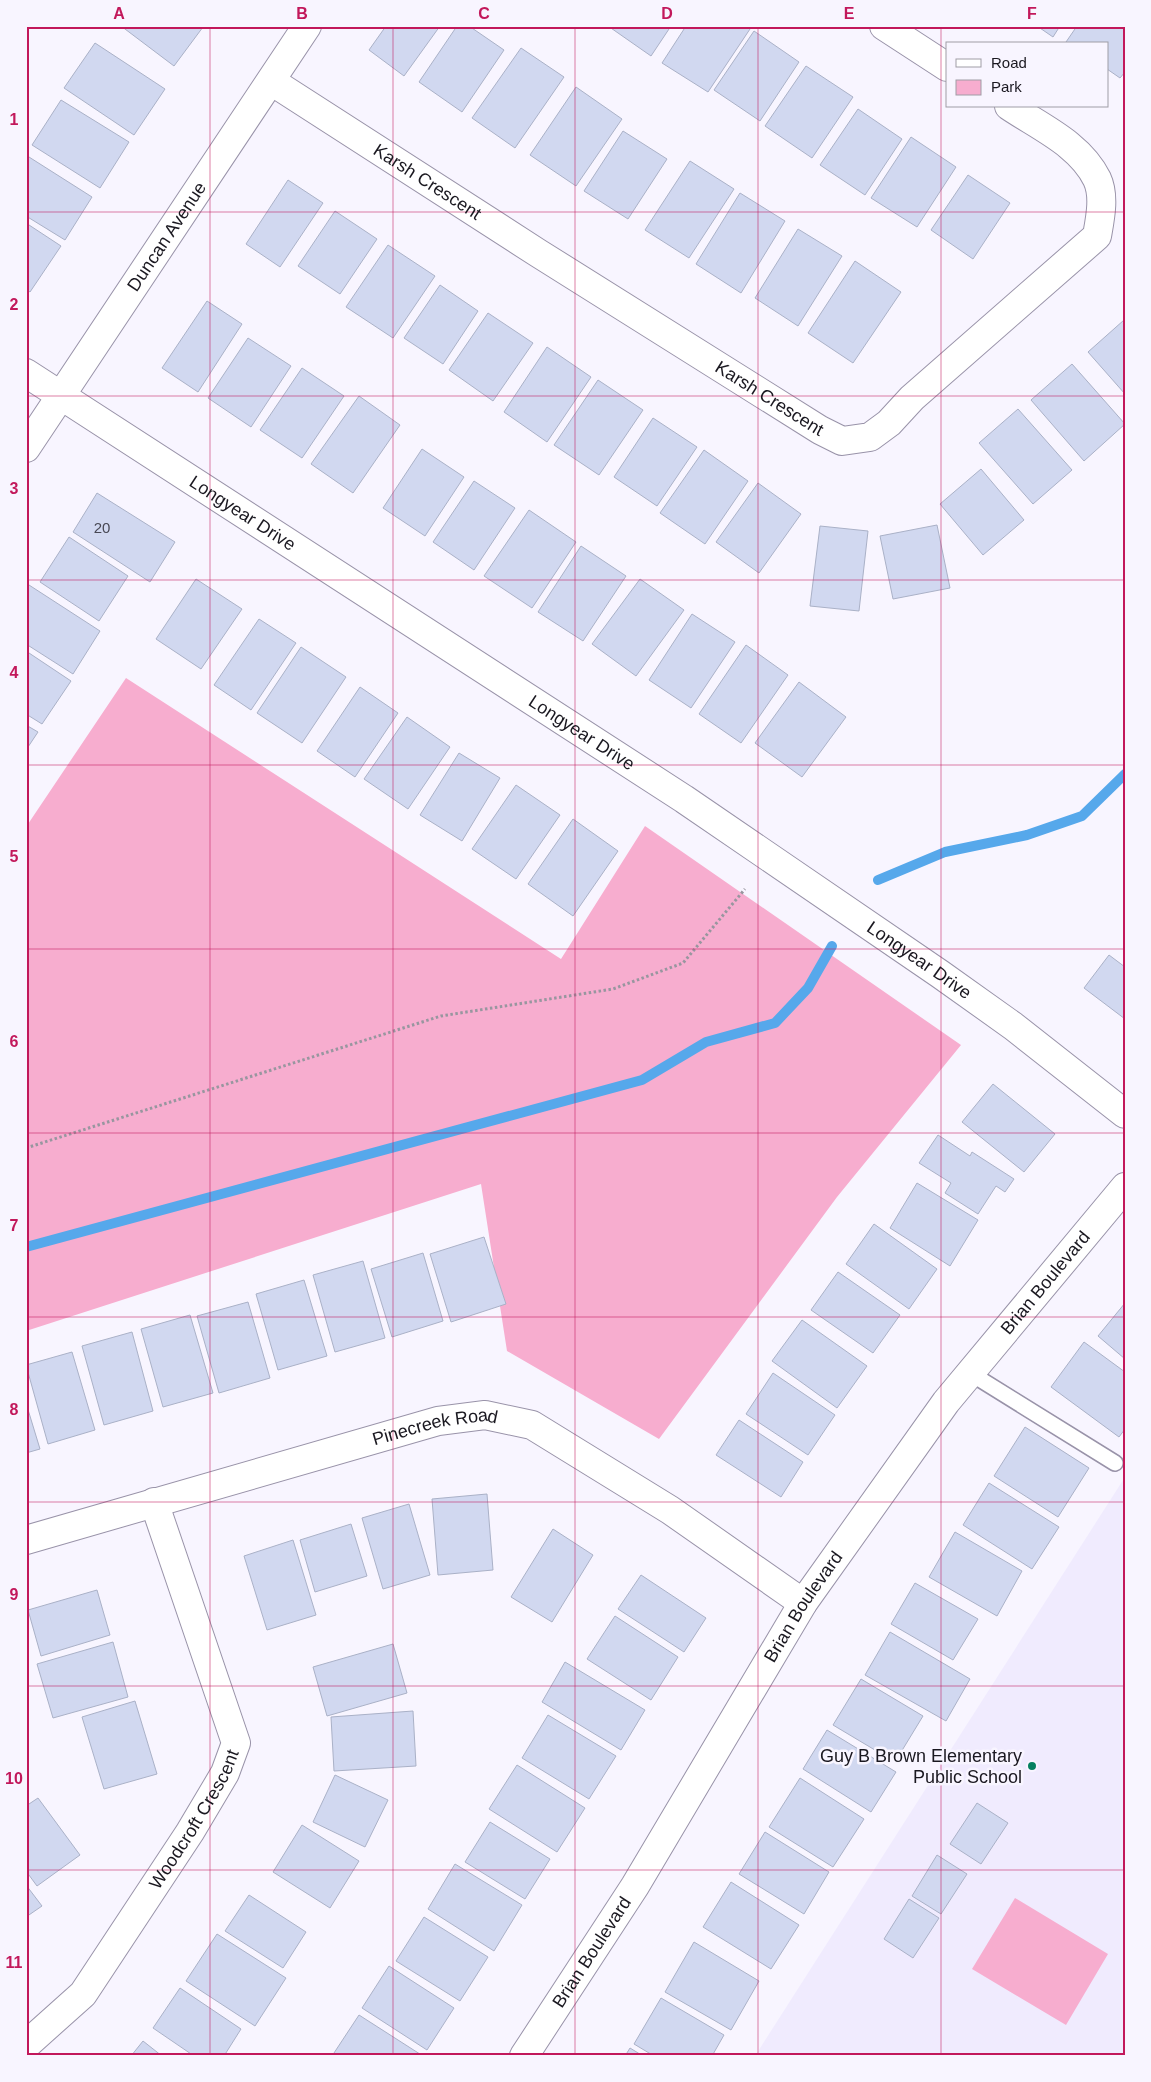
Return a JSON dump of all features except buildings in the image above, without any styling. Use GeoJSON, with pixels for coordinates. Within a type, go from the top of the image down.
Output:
{"type":"FeatureCollection","features":[{"type":"Feature","properties":{"kind":"street","name":"Duncan Avenue"},"geometry":{"type":"LineString","coordinates":[[26,448],[307,26]]}},
{"type":"Feature","properties":{"kind":"street"},"geometry":{"type":"LineString","coordinates":[[884,26],[946,65]]}},
{"type":"Feature","properties":{"kind":"street","name":"Karsh Crescent"},"geometry":{"type":"LineString","coordinates":[[271,81],[538,253],[820,430],[842,441],[870,437],[889,423],[912,398],[1097,236],[1102,208],[1098,180],[1078,152],[1012,108]]}},
{"type":"Feature","properties":{"kind":"street","name":"Longyear Drive"},"geometry":{"type":"LineString","coordinates":[[26,373],[684,799],[1013,1026],[1125,1114]]}},
{"type":"Feature","properties":{"kind":"street","name":"Brian Boulevard"},"geometry":{"type":"LineString","coordinates":[[524,2056],[635,1886],[803,1603],[946,1402],[1125,1187]]}},
{"type":"Feature","properties":{"kind":"street","name":"Pinecreek Road"},"geometry":{"type":"LineString","coordinates":[[26,1540],[438,1421],[485,1415],[532,1425],[670,1510],[803,1603]]}},
{"type":"Feature","properties":{"kind":"street","name":"Woodcroft Crescent"},"geometry":{"type":"LineString","coordinates":[[26,2044],[83,1994],[190,1832],[225,1773],[236,1743],[154,1502]]}},
{"type":"Feature","properties":{"kind":"lane"},"geometry":{"type":"LineString","coordinates":[[970,1373],[1115,1463]]}},
{"type":"Feature","properties":{"kind":"path"},"geometry":{"type":"LineString","coordinates":[[26,1148],[441,1016],[613,989],[683,964],[745,889]]}},
{"type":"Feature","properties":{"kind":"shaded area","name":"Guy B Brown Elementary Public School"},"geometry":{"type":"Polygon","coordinates":[[[1125,1477],[1125,2056],[755,2056],[1125,1477]]]}},
{"type":"Feature","properties":{"kind":"green space"},"geometry":{"type":"Polygon","coordinates":[[[126,678],[561,959],[645,826],[961,1045],[837,1197],[659,1439],[507,1351],[481,1184],[26,1331],[26,827],[126,678]]]}},
{"type":"Feature","properties":{"kind":"green space"},"geometry":{"type":"Polygon","coordinates":[[[1015,1898],[1108,1954],[1066,2025],[972,1969],[1015,1898]]]}},
{"type":"Feature","properties":{"kind":"waterway"},"geometry":{"type":"LineString","coordinates":[[878,880],[945,852],[1027,835],[1082,816],[1125,774]]}},
{"type":"Feature","properties":{"kind":"waterway"},"geometry":{"type":"LineString","coordinates":[[26,1247],[642,1080],[706,1042],[775,1023],[808,988],[832,946]]}},
{"type":"Feature","properties":{"kind":"place","name":"Guy B Brown Elementary Public School"},"geometry":{"type":"Point","coordinates":[1032,1766]}}]}
